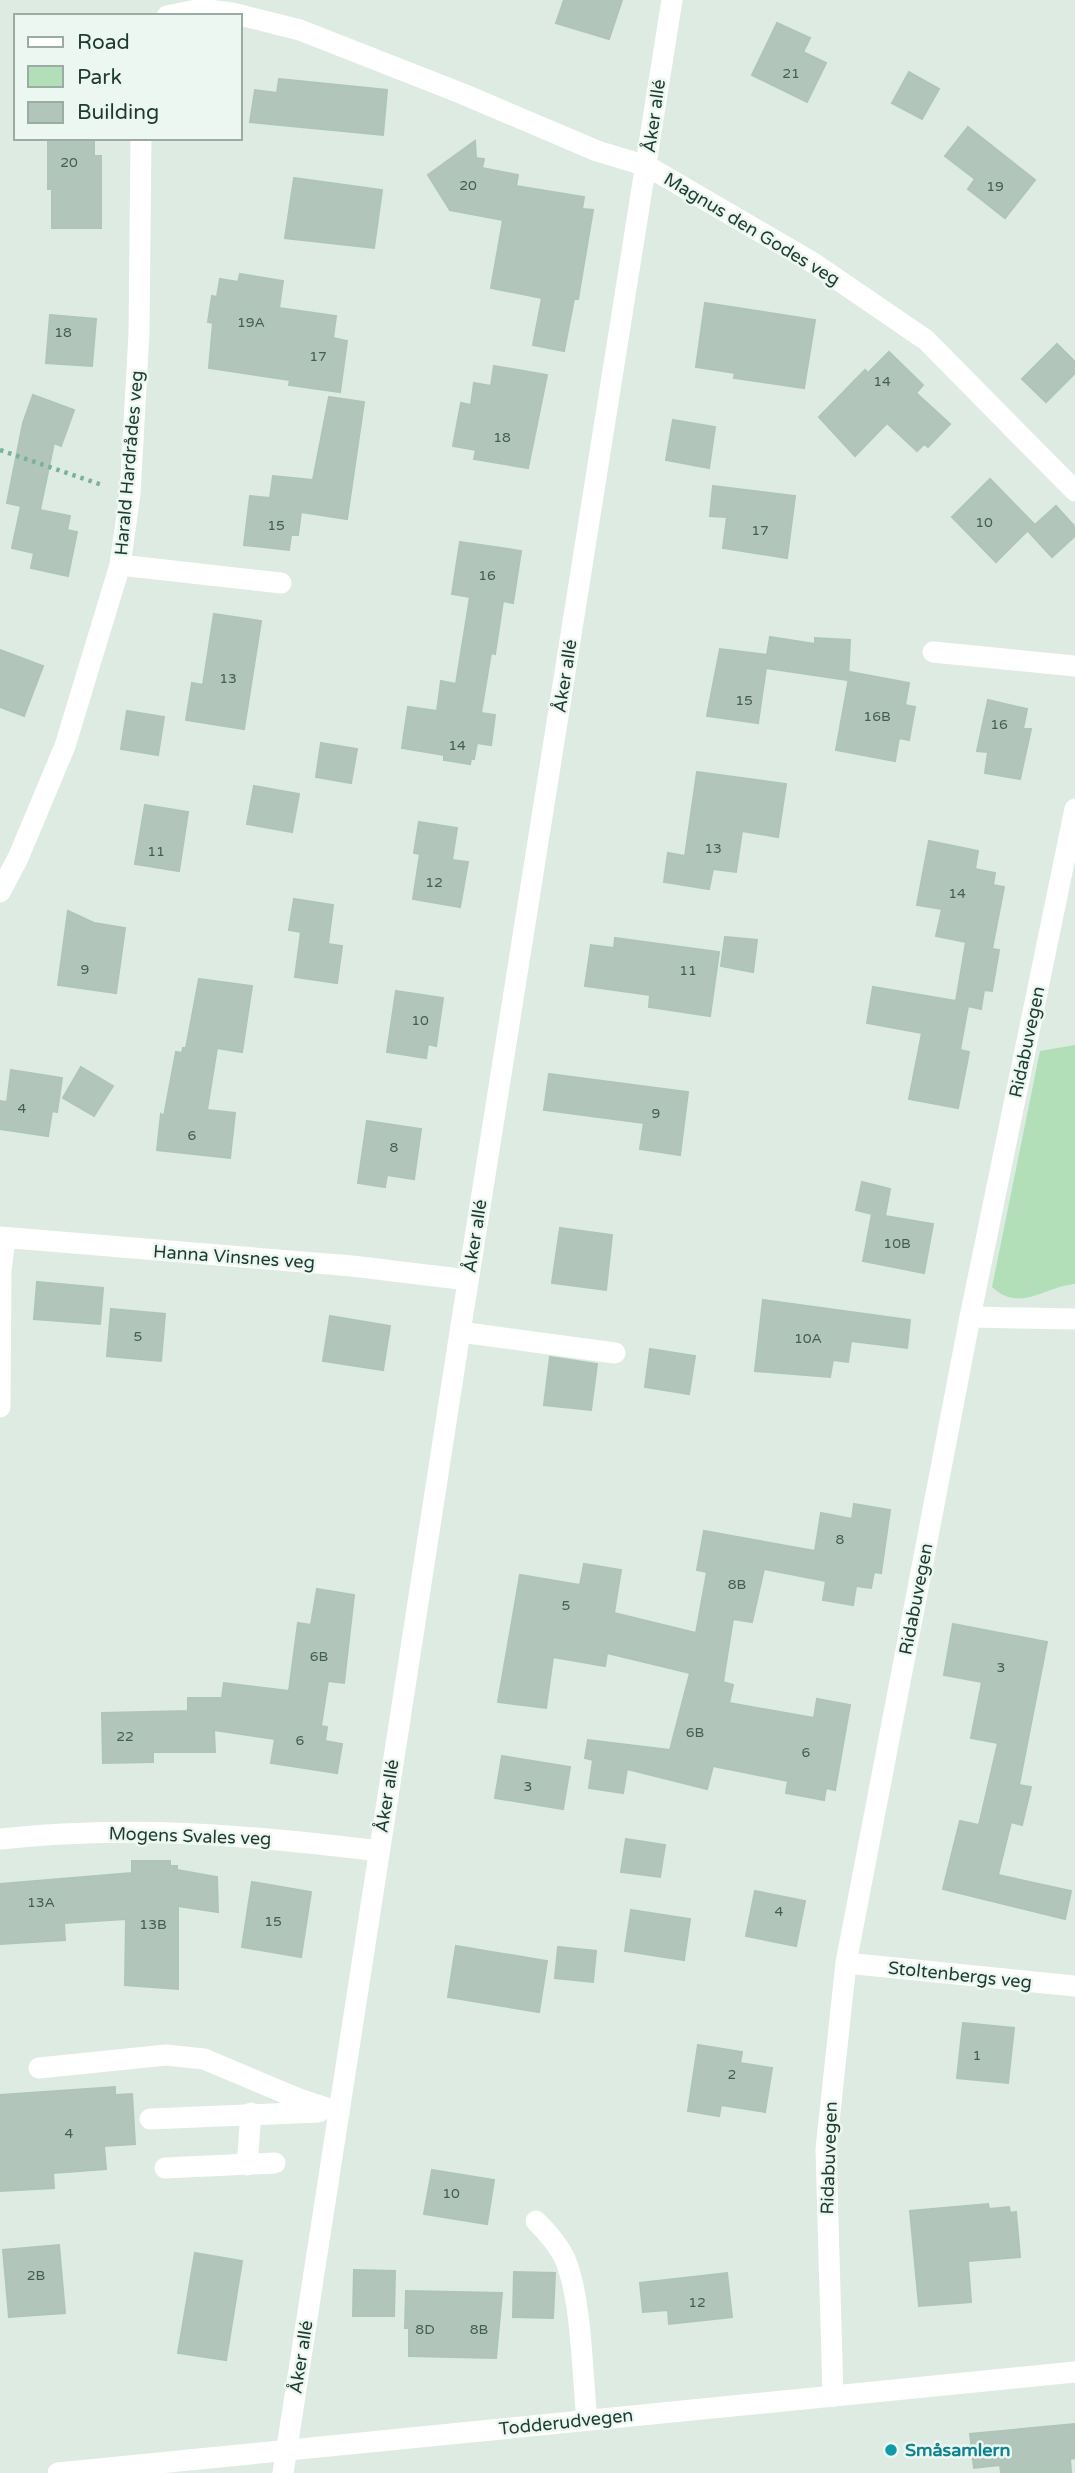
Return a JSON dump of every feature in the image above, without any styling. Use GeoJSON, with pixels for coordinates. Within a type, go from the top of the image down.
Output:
{"type":"FeatureCollection","features":[{"type":"Feature","properties":{"kind":"street","name":"Åker allé"},"geometry":{"type":"LineString","coordinates":[[284,2473],[468,1280],[672,0]]}},
{"type":"Feature","properties":{"kind":"street","name":"Magnus den Godes veg"},"geometry":{"type":"LineString","coordinates":[[171,14],[201,5],[237,14]]}},
{"type":"Feature","properties":{"kind":"street","name":"Magnus den Godes veg"},"geometry":{"type":"LineString","coordinates":[[242,15],[300,30],[463,94],[597,152],[647,166],[812,262],[926,340],[1075,491]]}},
{"type":"Feature","properties":{"kind":"street","name":"Harald Hardrådes veg"},"geometry":{"type":"LineString","coordinates":[[0,892],[65,746],[120,565],[130,494],[139,333],[141,140]]}},
{"type":"Feature","properties":{"kind":"street"},"geometry":{"type":"LineString","coordinates":[[120,565],[281,583]]}},
{"type":"Feature","properties":{"kind":"street"},"geometry":{"type":"LineString","coordinates":[[933,652],[1075,666]]}},
{"type":"Feature","properties":{"kind":"street","name":"Ridabuvegen"},"geometry":{"type":"LineString","coordinates":[[833,2396],[827,2148],[846,1964],[970,1317],[1075,809]]}},
{"type":"Feature","properties":{"kind":"street","name":"Hanna Vinsnes veg"},"geometry":{"type":"LineString","coordinates":[[2,1237],[352,1266],[468,1280]]}},
{"type":"Feature","properties":{"kind":"street"},"geometry":{"type":"LineString","coordinates":[[0,1407],[2,1237]]}},
{"type":"Feature","properties":{"kind":"street"},"geometry":{"type":"LineString","coordinates":[[970,1317],[1075,1319]]}},
{"type":"Feature","properties":{"kind":"street"},"geometry":{"type":"LineString","coordinates":[[460,1332],[615,1353]]}},
{"type":"Feature","properties":{"kind":"street","name":"Mogens Svales veg"},"geometry":{"type":"LineString","coordinates":[[0,1839],[139,1831],[257,1836],[379,1851]]}},
{"type":"Feature","properties":{"kind":"street","name":"Stoltenbergs veg"},"geometry":{"type":"LineString","coordinates":[[846,1964],[1075,1986]]}},
{"type":"Feature","properties":{"kind":"street"},"geometry":{"type":"LineString","coordinates":[[39,2068],[166,2055],[204,2059],[299,2099],[339,2112]]}},
{"type":"Feature","properties":{"kind":"street"},"geometry":{"type":"LineString","coordinates":[[150,2119],[251,2113],[339,2112]]}},
{"type":"Feature","properties":{"kind":"street"},"geometry":{"type":"LineString","coordinates":[[247,2165],[251,2113]]}},
{"type":"Feature","properties":{"kind":"street"},"geometry":{"type":"LineString","coordinates":[[164,2168],[275,2163]]}},
{"type":"Feature","properties":{"kind":"street"},"geometry":{"type":"LineString","coordinates":[[536,2221],[555,2241],[566,2261],[574,2294],[587,2420]]}},
{"type":"Feature","properties":{"kind":"street","name":"Todderudvegen"},"geometry":{"type":"LineString","coordinates":[[58,2473],[1075,2372]]}},
{"type":"Feature","properties":{"kind":"path"},"geometry":{"type":"LineString","coordinates":[[0,450],[130,494]]}},
{"type":"Feature","properties":{"kind":"green space"},"geometry":{"type":"Polygon","coordinates":[[[1075,1045],[1075,1284],[1032,1296],[1012,1298],[992,1287],[1040,1051],[1075,1045]]]}},
{"type":"Feature","properties":{"kind":"building"},"geometry":{"type":"Polygon","coordinates":[[[564,0],[622,0],[609,39],[556,23],[564,0]]]}},
{"type":"Feature","properties":{"kind":"building"},"geometry":{"type":"Polygon","coordinates":[[[777,23],[810,38],[803,52],[826,63],[807,102],[752,75],[777,23]]]}},
{"type":"Feature","properties":{"kind":"building"},"geometry":{"type":"Polygon","coordinates":[[[909,72],[939,89],[922,119],[892,103],[909,72]]]}},
{"type":"Feature","properties":{"kind":"building"},"geometry":{"type":"Polygon","coordinates":[[[279,79],[387,90],[383,135],[250,122],[255,90],[277,93],[279,79]]]}},
{"type":"Feature","properties":{"kind":"building"},"geometry":{"type":"Polygon","coordinates":[[[968,127],[1035,180],[1005,218],[968,189],[975,179],[945,156],[968,127]]]}},
{"type":"Feature","properties":{"kind":"building"},"geometry":{"type":"Polygon","coordinates":[[[48,140],[94,140],[94,156],[101,156],[101,228],[52,228],[52,189],[48,189],[48,140]]]}},
{"type":"Feature","properties":{"kind":"building"},"geometry":{"type":"Polygon","coordinates":[[[475,141],[476,158],[484,159],[482,168],[518,175],[516,186],[584,197],[582,209],[593,210],[578,299],[574,299],[564,351],[533,345],[542,298],[491,288],[503,220],[450,210],[428,175],[475,141]]]}},
{"type":"Feature","properties":{"kind":"building"},"geometry":{"type":"Polygon","coordinates":[[[294,178],[382,190],[374,248],[285,238],[294,178]]]}},
{"type":"Feature","properties":{"kind":"building"},"geometry":{"type":"Polygon","coordinates":[[[240,274],[283,281],[279,308],[336,316],[333,338],[347,341],[340,392],[289,385],[290,380],[209,368],[213,323],[208,322],[212,296],[217,297],[220,279],[238,282],[240,274]]]}},
{"type":"Feature","properties":{"kind":"building"},"geometry":{"type":"Polygon","coordinates":[[[705,303],[815,320],[804,388],[734,378],[735,373],[696,367],[705,303]]]}},
{"type":"Feature","properties":{"kind":"building"},"geometry":{"type":"Polygon","coordinates":[[[50,315],[96,319],[92,366],[46,363],[50,315]]]}},
{"type":"Feature","properties":{"kind":"building"},"geometry":{"type":"Polygon","coordinates":[[[1057,344],[1075,362],[1075,373],[1046,402],[1022,379],[1057,344]]]}},
{"type":"Feature","properties":{"kind":"building"},"geometry":{"type":"Polygon","coordinates":[[[889,352],[923,385],[916,393],[950,424],[928,447],[924,444],[917,451],[887,423],[855,456],[819,417],[865,370],[868,373],[889,352]]]}},
{"type":"Feature","properties":{"kind":"building"},"geometry":{"type":"Polygon","coordinates":[[[494,366],[547,375],[528,468],[474,459],[476,450],[453,446],[461,403],[471,405],[474,383],[491,386],[494,366]]]}},
{"type":"Feature","properties":{"kind":"building"},"geometry":{"type":"Polygon","coordinates":[[[33,395],[74,410],[61,446],[54,443],[40,510],[70,516],[67,530],[77,532],[68,576],[31,568],[34,553],[12,548],[21,506],[7,503],[23,423],[33,395]]]}},
{"type":"Feature","properties":{"kind":"building"},"geometry":{"type":"Polygon","coordinates":[[[329,397],[364,402],[347,519],[301,512],[298,535],[291,535],[289,550],[244,545],[250,496],[270,498],[273,476],[313,480],[329,397]]]}},
{"type":"Feature","properties":{"kind":"building"},"geometry":{"type":"Polygon","coordinates":[[[673,420],[715,427],[709,468],[666,460],[673,420]]]}},
{"type":"Feature","properties":{"kind":"building"},"geometry":{"type":"Polygon","coordinates":[[[990,479],[1034,524],[996,562],[952,517],[990,479]]]}},
{"type":"Feature","properties":{"kind":"building"},"geometry":{"type":"Polygon","coordinates":[[[713,486],[795,496],[787,558],[723,548],[727,517],[710,516],[713,486]]]}},
{"type":"Feature","properties":{"kind":"building"},"geometry":{"type":"Polygon","coordinates":[[[1056,506],[1075,527],[1075,536],[1052,557],[1028,531],[1056,506]]]}},
{"type":"Feature","properties":{"kind":"building"},"geometry":{"type":"Polygon","coordinates":[[[460,542],[521,551],[513,603],[503,601],[495,654],[491,653],[481,713],[495,715],[491,745],[477,743],[474,759],[471,759],[470,764],[444,760],[444,755],[402,748],[408,707],[437,711],[441,681],[456,684],[470,597],[452,594],[460,542]]]}},
{"type":"Feature","properties":{"kind":"building"},"geometry":{"type":"Polygon","coordinates":[[[214,614],[261,621],[244,729],[186,720],[192,683],[203,685],[214,614]]]}},
{"type":"Feature","properties":{"kind":"building"},"geometry":{"type":"Polygon","coordinates":[[[770,637],[815,644],[815,638],[850,640],[848,680],[766,668],[758,723],[707,716],[720,649],[767,655],[770,637]]]}},
{"type":"Feature","properties":{"kind":"building"},"geometry":{"type":"Polygon","coordinates":[[[0,650],[43,666],[24,716],[0,707],[0,650]]]}},
{"type":"Feature","properties":{"kind":"building"},"geometry":{"type":"Polygon","coordinates":[[[850,672],[909,683],[905,705],[915,707],[909,740],[899,738],[895,761],[836,750],[850,672]]]}},
{"type":"Feature","properties":{"kind":"building"},"geometry":{"type":"Polygon","coordinates":[[[988,700],[1027,709],[1023,729],[1031,729],[1020,779],[985,773],[988,752],[977,751],[988,700]]]}},
{"type":"Feature","properties":{"kind":"building"},"geometry":{"type":"Polygon","coordinates":[[[127,711],[164,717],[158,755],[121,749],[127,711]]]}},
{"type":"Feature","properties":{"kind":"building"},"geometry":{"type":"Polygon","coordinates":[[[321,743],[357,749],[351,783],[316,777],[321,743]]]}},
{"type":"Feature","properties":{"kind":"building"},"geometry":{"type":"Polygon","coordinates":[[[697,772],[786,784],[778,837],[742,831],[736,872],[713,869],[709,889],[664,882],[668,853],[685,856],[697,772]]]}},
{"type":"Feature","properties":{"kind":"building"},"geometry":{"type":"Polygon","coordinates":[[[254,786],[299,794],[292,832],[247,824],[254,786]]]}},
{"type":"Feature","properties":{"kind":"building"},"geometry":{"type":"Polygon","coordinates":[[[145,805],[188,812],[179,871],[135,864],[145,805]]]}},
{"type":"Feature","properties":{"kind":"building"},"geometry":{"type":"Polygon","coordinates":[[[419,822],[457,828],[452,860],[468,862],[460,907],[413,899],[420,854],[414,853],[419,822]]]}},
{"type":"Feature","properties":{"kind":"building"},"geometry":{"type":"Polygon","coordinates":[[[929,841],[978,851],[975,869],[995,873],[993,885],[1004,887],[992,949],[999,950],[992,991],[984,990],[981,1009],[968,1006],[960,1050],[969,1052],[958,1108],[909,1099],[922,1033],[867,1023],[873,987],[956,1001],[966,942],[936,936],[942,909],[917,905],[929,841]]]}},
{"type":"Feature","properties":{"kind":"building"},"geometry":{"type":"Polygon","coordinates":[[[294,899],[333,905],[328,944],[342,946],[337,983],[295,977],[301,932],[289,930],[294,899]]]}},
{"type":"Feature","properties":{"kind":"building"},"geometry":{"type":"Polygon","coordinates":[[[68,911],[94,923],[125,928],[116,993],[58,985],[68,911]]]}},
{"type":"Feature","properties":{"kind":"building"},"geometry":{"type":"Polygon","coordinates":[[[725,937],[757,940],[753,972],[721,966],[725,937]]]}},
{"type":"Feature","properties":{"kind":"building"},"geometry":{"type":"Polygon","coordinates":[[[615,938],[719,952],[710,1016],[649,1007],[650,995],[585,986],[591,945],[614,948],[615,938]]]}},
{"type":"Feature","properties":{"kind":"building"},"geometry":{"type":"Polygon","coordinates":[[[199,979],[252,986],[242,1052],[217,1048],[207,1110],[235,1113],[230,1158],[157,1150],[161,1114],[164,1116],[176,1052],[182,1053],[183,1048],[186,1048],[199,979]]]}},
{"type":"Feature","properties":{"kind":"building"},"geometry":{"type":"Polygon","coordinates":[[[396,991],[443,998],[436,1046],[428,1044],[426,1058],[387,1052],[396,991]]]}},
{"type":"Feature","properties":{"kind":"building"},"geometry":{"type":"Polygon","coordinates":[[[81,1067],[113,1086],[94,1116],[63,1098],[81,1067]]]}},
{"type":"Feature","properties":{"kind":"building"},"geometry":{"type":"Polygon","coordinates":[[[11,1070],[62,1078],[57,1112],[52,1111],[48,1136],[0,1129],[0,1101],[7,1102],[11,1070]]]}},
{"type":"Feature","properties":{"kind":"building"},"geometry":{"type":"Polygon","coordinates":[[[549,1074],[688,1092],[680,1155],[640,1149],[644,1123],[544,1110],[549,1074]]]}},
{"type":"Feature","properties":{"kind":"building"},"geometry":{"type":"Polygon","coordinates":[[[367,1121],[421,1129],[414,1179],[387,1175],[385,1187],[358,1183],[367,1121]]]}},
{"type":"Feature","properties":{"kind":"building"},"geometry":{"type":"Polygon","coordinates":[[[862,1182],[890,1189],[885,1216],[933,1224],[924,1273],[863,1261],[872,1214],[856,1210],[862,1182]]]}},
{"type":"Feature","properties":{"kind":"building"},"geometry":{"type":"Polygon","coordinates":[[[560,1228],[612,1235],[606,1290],[552,1283],[560,1228]]]}},
{"type":"Feature","properties":{"kind":"building"},"geometry":{"type":"Polygon","coordinates":[[[37,1282],[103,1288],[100,1324],[34,1319],[37,1282]]]}},
{"type":"Feature","properties":{"kind":"building"},"geometry":{"type":"Polygon","coordinates":[[[763,1300],[910,1320],[907,1348],[851,1341],[848,1362],[833,1360],[830,1377],[755,1371],[763,1300]]]}},
{"type":"Feature","properties":{"kind":"building"},"geometry":{"type":"Polygon","coordinates":[[[111,1309],[165,1314],[161,1361],[107,1356],[111,1309]]]}},
{"type":"Feature","properties":{"kind":"building"},"geometry":{"type":"Polygon","coordinates":[[[330,1316],[390,1326],[383,1370],[323,1361],[330,1316]]]}},
{"type":"Feature","properties":{"kind":"building"},"geometry":{"type":"Polygon","coordinates":[[[650,1349],[695,1356],[689,1394],[645,1387],[650,1349]]]}},
{"type":"Feature","properties":{"kind":"building"},"geometry":{"type":"Polygon","coordinates":[[[550,1357],[597,1364],[591,1410],[544,1405],[550,1357]]]}},
{"type":"Feature","properties":{"kind":"building"},"geometry":{"type":"Polygon","coordinates":[[[854,1504],[890,1510],[881,1573],[874,1572],[871,1588],[856,1586],[853,1605],[823,1600],[826,1581],[764,1569],[752,1622],[733,1619],[723,1682],[733,1685],[729,1703],[814,1718],[817,1699],[850,1705],[835,1790],[826,1788],[824,1800],[786,1793],[788,1781],[713,1766],[707,1789],[627,1769],[623,1793],[589,1788],[593,1760],[585,1758],[588,1740],[670,1750],[690,1673],[607,1653],[605,1666],[553,1657],[546,1708],[498,1702],[520,1575],[580,1585],[584,1564],[621,1570],[614,1613],[696,1633],[707,1572],[697,1570],[704,1531],[815,1551],[821,1513],[852,1519],[854,1504]]]}},
{"type":"Feature","properties":{"kind":"building"},"geometry":{"type":"Polygon","coordinates":[[[317,1589],[354,1595],[344,1683],[328,1681],[321,1726],[327,1727],[325,1741],[342,1744],[337,1773],[271,1763],[275,1739],[214,1730],[215,1752],[153,1752],[153,1762],[103,1763],[102,1713],[188,1711],[188,1698],[222,1698],[224,1683],[289,1691],[298,1623],[311,1625],[317,1589]]]}},
{"type":"Feature","properties":{"kind":"building"},"geometry":{"type":"Polygon","coordinates":[[[953,1624],[1047,1642],[1019,1785],[1031,1787],[1022,1825],[1011,1822],[998,1875],[1071,1891],[1065,1919],[943,1889],[960,1821],[979,1825],[998,1743],[971,1738],[982,1682],[944,1675],[953,1624]]]}},
{"type":"Feature","properties":{"kind":"building"},"geometry":{"type":"Polygon","coordinates":[[[502,1756],[570,1767],[563,1809],[495,1798],[502,1756]]]}},
{"type":"Feature","properties":{"kind":"building"},"geometry":{"type":"Polygon","coordinates":[[[626,1839],[665,1845],[660,1877],[621,1872],[626,1839]]]}},
{"type":"Feature","properties":{"kind":"building"},"geometry":{"type":"Polygon","coordinates":[[[132,1861],[170,1861],[170,1866],[177,1866],[177,1870],[217,1877],[218,1912],[178,1906],[178,1989],[125,1985],[126,1919],[64,1923],[65,1940],[0,1944],[0,1884],[132,1873],[132,1861]]]}},
{"type":"Feature","properties":{"kind":"building"},"geometry":{"type":"Polygon","coordinates":[[[252,1882],[311,1892],[301,1957],[242,1947],[252,1882]]]}},
{"type":"Feature","properties":{"kind":"building"},"geometry":{"type":"Polygon","coordinates":[[[755,1891],[805,1901],[796,1946],[746,1936],[755,1891]]]}},
{"type":"Feature","properties":{"kind":"building"},"geometry":{"type":"Polygon","coordinates":[[[631,1910],[690,1919],[684,1960],[625,1951],[631,1910]]]}},
{"type":"Feature","properties":{"kind":"building"},"geometry":{"type":"Polygon","coordinates":[[[456,1946],[547,1961],[539,2012],[448,1997],[456,1946]]]}},
{"type":"Feature","properties":{"kind":"building"},"geometry":{"type":"Polygon","coordinates":[[[558,1947],[596,1951],[593,1982],[555,1978],[558,1947]]]}},
{"type":"Feature","properties":{"kind":"building"},"geometry":{"type":"Polygon","coordinates":[[[963,2023],[1014,2028],[1008,2083],[957,2078],[963,2023]]]}},
{"type":"Feature","properties":{"kind":"building"},"geometry":{"type":"Polygon","coordinates":[[[698,2045],[742,2052],[740,2063],[772,2068],[765,2112],[721,2105],[719,2116],[688,2111],[698,2045]]]}},
{"type":"Feature","properties":{"kind":"building"},"geometry":{"type":"Polygon","coordinates":[[[115,2087],[115,2095],[132,2094],[135,2144],[104,2146],[106,2169],[53,2173],[54,2188],[0,2191],[0,2095],[115,2087]]]}},
{"type":"Feature","properties":{"kind":"building"},"geometry":{"type":"Polygon","coordinates":[[[432,2170],[494,2180],[487,2224],[424,2214],[432,2170]]]}},
{"type":"Feature","properties":{"kind":"building"},"geometry":{"type":"Polygon","coordinates":[[[988,2204],[989,2209],[1009,2207],[1010,2213],[1016,2212],[1020,2257],[968,2261],[971,2302],[919,2306],[910,2211],[988,2204]]]}},
{"type":"Feature","properties":{"kind":"building"},"geometry":{"type":"Polygon","coordinates":[[[59,2245],[65,2313],[9,2317],[3,2250],[59,2245]]]}},
{"type":"Feature","properties":{"kind":"building"},"geometry":{"type":"Polygon","coordinates":[[[195,2253],[242,2261],[226,2360],[178,2353],[195,2253]]]}},
{"type":"Feature","properties":{"kind":"building"},"geometry":{"type":"Polygon","coordinates":[[[354,2270],[395,2271],[394,2316],[353,2316],[354,2270]]]}},
{"type":"Feature","properties":{"kind":"building"},"geometry":{"type":"Polygon","coordinates":[[[514,2272],[555,2273],[553,2318],[513,2317],[514,2272]]]}},
{"type":"Feature","properties":{"kind":"building"},"geometry":{"type":"Polygon","coordinates":[[[727,2273],[732,2317],[669,2324],[668,2310],[643,2312],[640,2283],[727,2273]]]}},
{"type":"Feature","properties":{"kind":"building"},"geometry":{"type":"Polygon","coordinates":[[[406,2291],[502,2293],[496,2358],[409,2356],[409,2328],[405,2328],[406,2291]]]}},
{"type":"Feature","properties":{"kind":"building"},"geometry":{"type":"Polygon","coordinates":[[[1075,2424],[1075,2458],[1070,2459],[1071,2473],[1001,2473],[1000,2465],[974,2468],[970,2434],[1075,2424]]]}},
{"type":"Feature","properties":{"kind":"place","name":"Småsamlern"},"geometry":{"type":"Point","coordinates":[891,2450]}}]}
